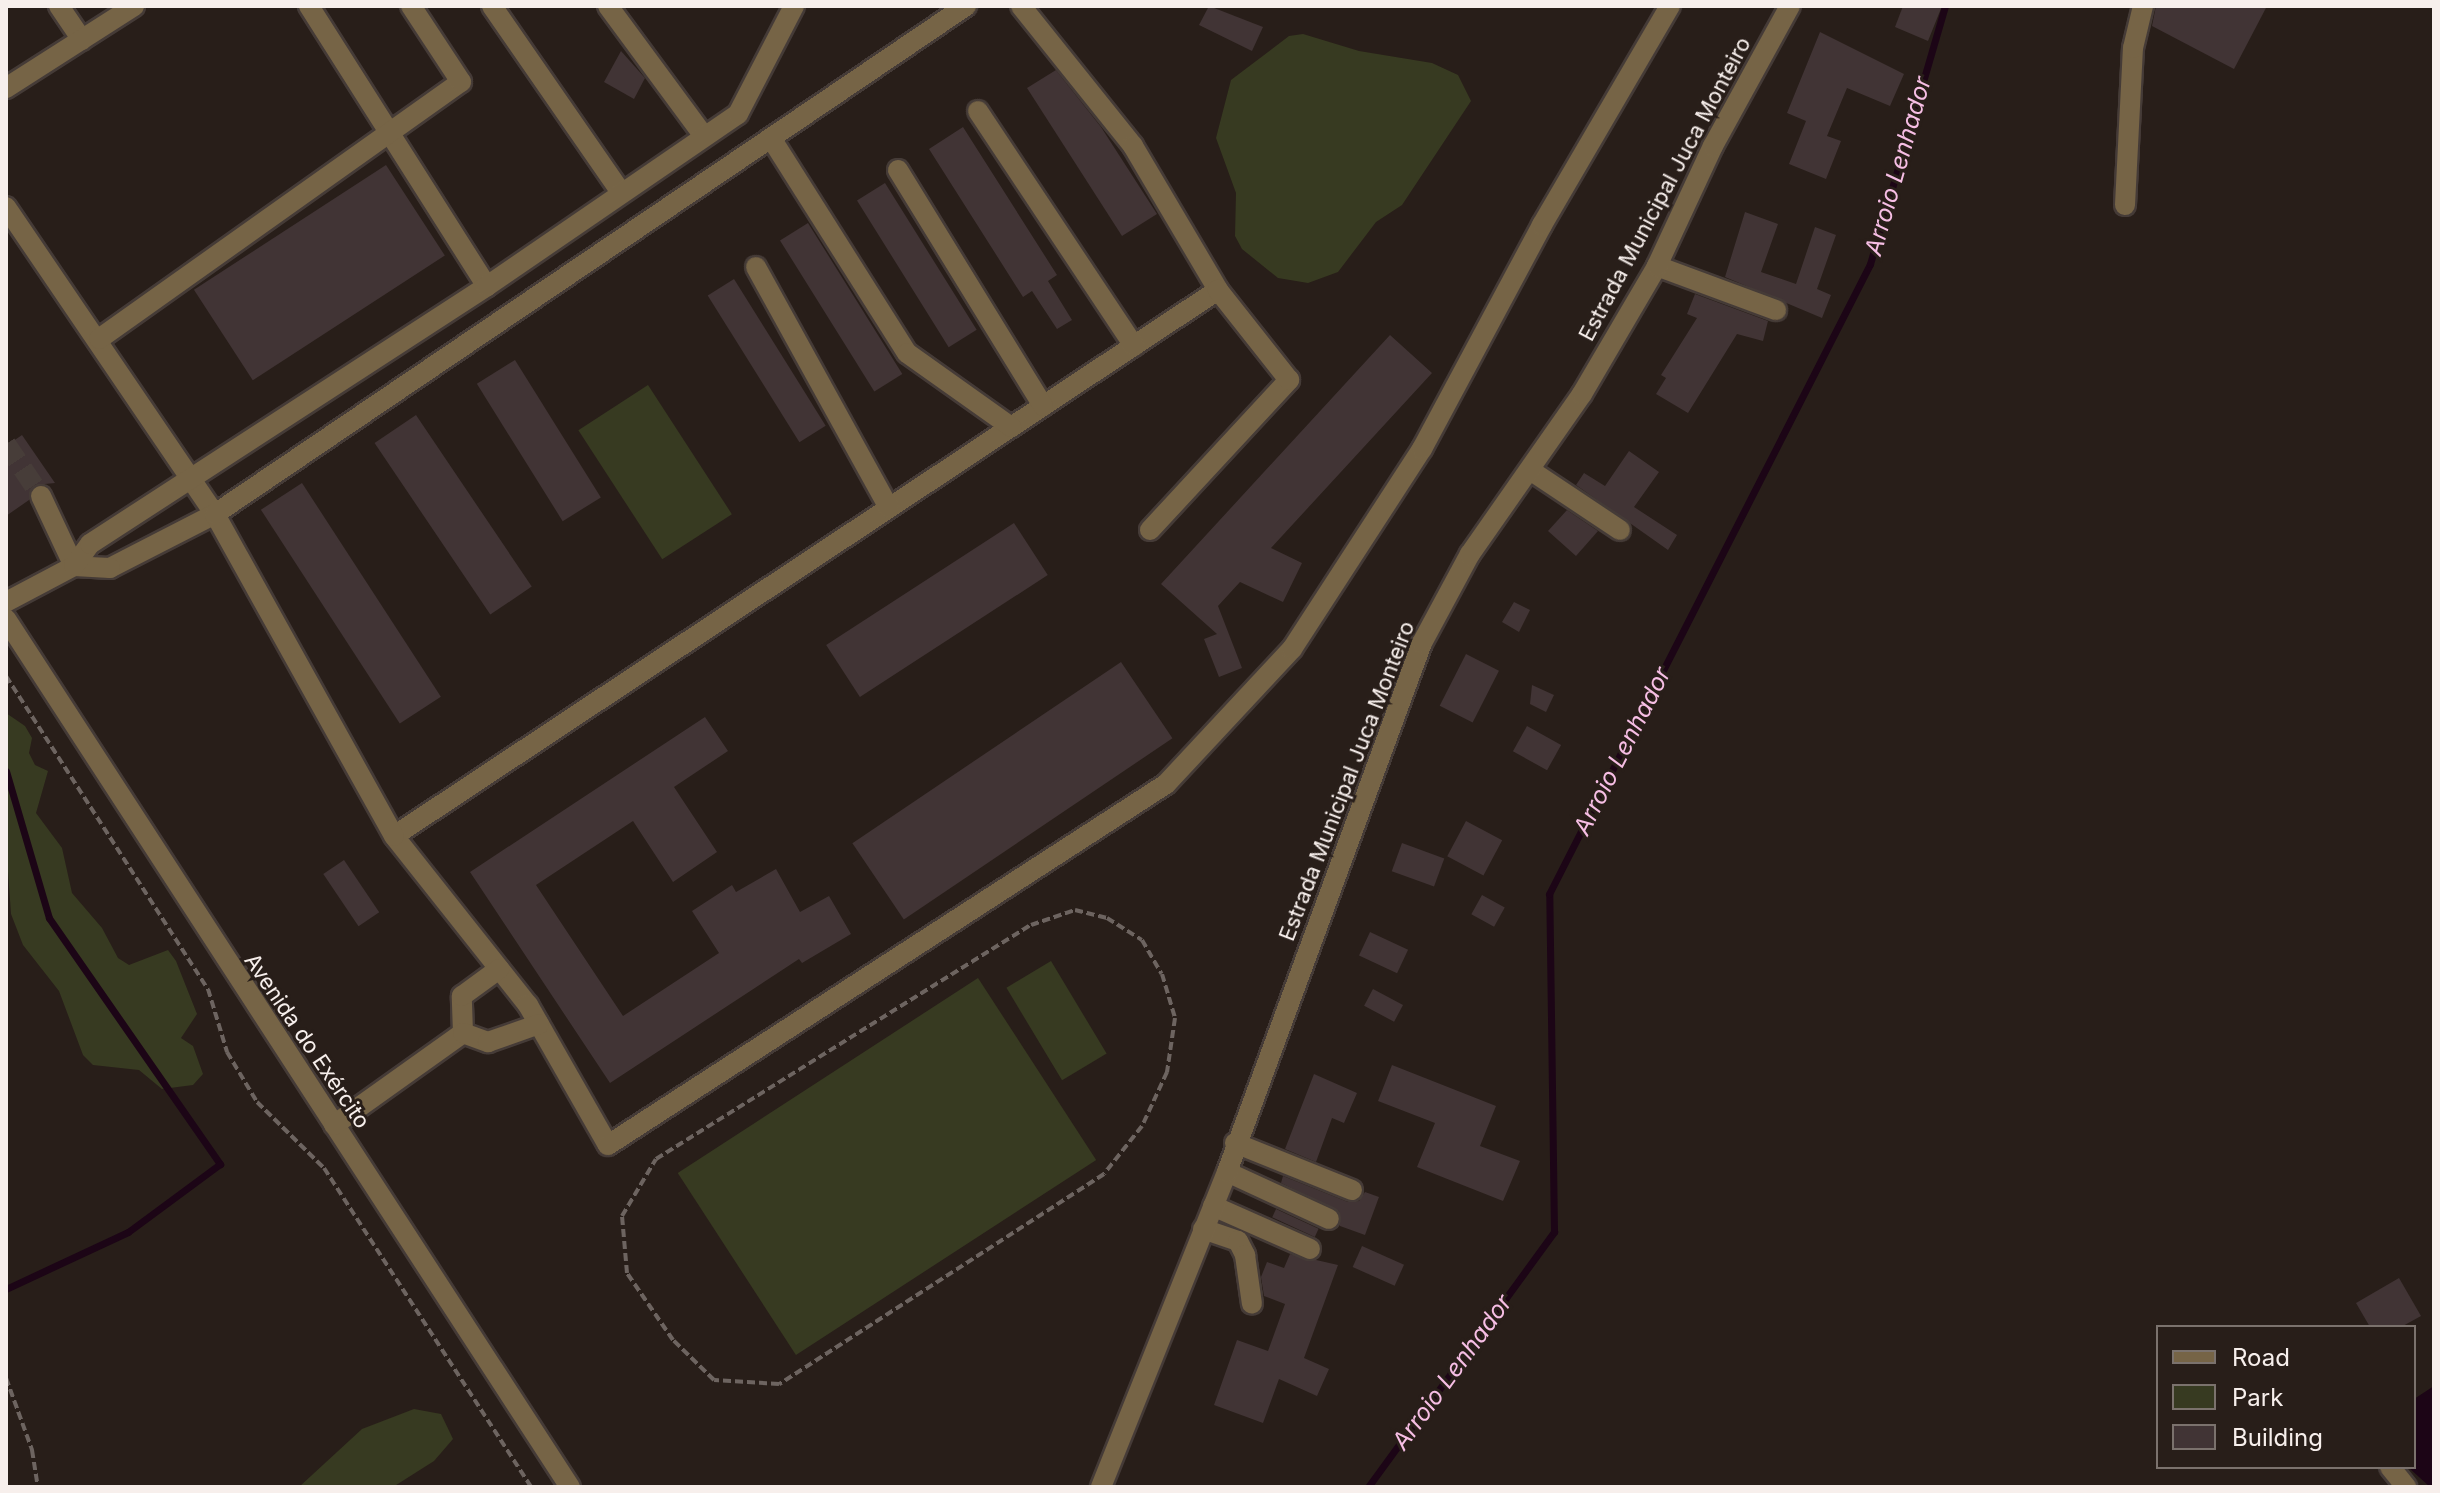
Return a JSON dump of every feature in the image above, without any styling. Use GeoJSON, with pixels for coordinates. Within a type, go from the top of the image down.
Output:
{"type":"FeatureCollection","features":[{"type":"Feature","properties":{"kind":"street"},"geometry":{"type":"LineString","coordinates":[[59,6],[82,40]]}},
{"type":"Feature","properties":{"kind":"street"},"geometry":{"type":"LineString","coordinates":[[6,88],[134,6]]}},
{"type":"Feature","properties":{"kind":"street"},"geometry":{"type":"LineString","coordinates":[[309,6],[487,286]]}},
{"type":"Feature","properties":{"kind":"street"},"geometry":{"type":"LineString","coordinates":[[99,339],[461,82],[411,6]]}},
{"type":"Feature","properties":{"kind":"street"},"geometry":{"type":"LineString","coordinates":[[492,6],[620,191]]}},
{"type":"Feature","properties":{"kind":"street"},"geometry":{"type":"LineString","coordinates":[[608,6],[703,135]]}},
{"type":"Feature","properties":{"kind":"street"},"geometry":{"type":"LineString","coordinates":[[6,602],[74,566],[90,544],[487,286],[620,191],[738,114],[794,6]]}},
{"type":"Feature","properties":{"kind":"street"},"geometry":{"type":"LineString","coordinates":[[74,566],[110,568],[215,514],[966,6]]}},
{"type":"Feature","properties":{"kind":"street"},"geometry":{"type":"LineString","coordinates":[[1021,6],[1133,146],[1218,290],[1289,380],[1150,530]]}},
{"type":"Feature","properties":{"kind":"street"},"geometry":{"type":"LineString","coordinates":[[6,207],[99,339],[215,514],[394,836],[539,1024],[608,1145],[1166,784],[1292,649],[1422,449],[1542,225],[1670,6]]}},
{"type":"Feature","properties":{"kind":"street","name":"Estrada Municipal Juca Monteiro"},"geometry":{"type":"LineString","coordinates":[[1101,1487],[1227,1172],[1235,1143],[1422,643],[1470,554],[1582,394],[1657,266],[1713,146],[1790,6]]}},
{"type":"Feature","properties":{"kind":"street"},"geometry":{"type":"LineString","coordinates":[[2125,205],[2133,48],[2143,6]]}},
{"type":"Feature","properties":{"kind":"street"},"geometry":{"type":"LineString","coordinates":[[978,111],[1134,346]]}},
{"type":"Feature","properties":{"kind":"street"},"geometry":{"type":"LineString","coordinates":[[771,138],[907,353],[1011,427]]}},
{"type":"Feature","properties":{"kind":"street"},"geometry":{"type":"LineString","coordinates":[[898,170],[1043,406]]}},
{"type":"Feature","properties":{"kind":"street"},"geometry":{"type":"LineString","coordinates":[[1657,266],[1776,310]]}},
{"type":"Feature","properties":{"kind":"street"},"geometry":{"type":"LineString","coordinates":[[756,267],[889,508]]}},
{"type":"Feature","properties":{"kind":"street"},"geometry":{"type":"LineString","coordinates":[[394,836],[1218,290]]}},
{"type":"Feature","properties":{"kind":"street"},"geometry":{"type":"LineString","coordinates":[[1530,470],[1620,530]]}},
{"type":"Feature","properties":{"kind":"street"},"geometry":{"type":"LineString","coordinates":[[41,496],[74,566]]}},
{"type":"Feature","properties":{"kind":"street","name":"Avenida do Exército"},"geometry":{"type":"LineString","coordinates":[[6,619],[570,1487]]}},
{"type":"Feature","properties":{"kind":"street"},"geometry":{"type":"LineString","coordinates":[[463,1033],[462,996],[499,969]]}},
{"type":"Feature","properties":{"kind":"street"},"geometry":{"type":"LineString","coordinates":[[463,1033],[488,1042],[539,1024]]}},
{"type":"Feature","properties":{"kind":"street"},"geometry":{"type":"LineString","coordinates":[[334,1125],[463,1033]]}},
{"type":"Feature","properties":{"kind":"street"},"geometry":{"type":"LineString","coordinates":[[1235,1143],[1352,1190]]}},
{"type":"Feature","properties":{"kind":"street"},"geometry":{"type":"LineString","coordinates":[[1227,1172],[1329,1219]]}},
{"type":"Feature","properties":{"kind":"street"},"geometry":{"type":"LineString","coordinates":[[1213,1206],[1310,1249]]}},
{"type":"Feature","properties":{"kind":"street"},"geometry":{"type":"LineString","coordinates":[[1203,1229],[1238,1241],[1245,1255],[1252,1304]]}},
{"type":"Feature","properties":{"kind":"street"},"geometry":{"type":"LineString","coordinates":[[2392,1469],[2406,1487]]}},
{"type":"Feature","properties":{"kind":"path"},"geometry":{"type":"LineString","coordinates":[[6,676],[208,989],[222,1041],[257,1102],[324,1168],[531,1487]]}},
{"type":"Feature","properties":{"kind":"path"},"geometry":{"type":"LineString","coordinates":[[1075,910],[1107,918],[1142,940],[1162,974],[1175,1018],[1169,1059],[1142,1126],[1104,1174],[779,1384],[714,1380],[673,1340],[627,1273],[622,1216],[656,1159],[1031,925],[1075,910]]}},
{"type":"Feature","properties":{"kind":"path"},"geometry":{"type":"LineString","coordinates":[[6,1378],[32,1450],[38,1487]]}},
{"type":"Feature","properties":{"kind":"green space"},"geometry":{"type":"Polygon","coordinates":[[[1303,34],[1359,51],[1432,63],[1458,75],[1471,101],[1402,205],[1376,222],[1338,272],[1308,283],[1278,278],[1242,249],[1235,236],[1236,193],[1216,138],[1231,80],[1289,36],[1303,34]]]}},
{"type":"Feature","properties":{"kind":"green space"},"geometry":{"type":"Polygon","coordinates":[[[648,385],[732,514],[662,559],[578,430],[648,385]]]}},
{"type":"Feature","properties":{"kind":"green space"},"geometry":{"type":"Polygon","coordinates":[[[6,713],[25,726],[32,738],[29,753],[35,765],[48,771],[36,813],[62,848],[72,893],[102,928],[118,958],[129,965],[168,950],[176,961],[197,1014],[181,1038],[193,1046],[203,1074],[193,1085],[162,1089],[139,1070],[93,1065],[83,1055],[59,991],[23,945],[11,914],[6,843],[6,713]]]}},
{"type":"Feature","properties":{"kind":"green space"},"geometry":{"type":"Polygon","coordinates":[[[1051,961],[1107,1054],[1062,1080],[1006,988],[1051,961]]]}},
{"type":"Feature","properties":{"kind":"green space"},"geometry":{"type":"Polygon","coordinates":[[[978,978],[1096,1160],[796,1355],[678,1173],[978,978]]]}},
{"type":"Feature","properties":{"kind":"green space"},"geometry":{"type":"Polygon","coordinates":[[[414,1409],[441,1414],[453,1439],[434,1461],[393,1487],[299,1487],[362,1429],[414,1409]]]}},
{"type":"Feature","properties":{"kind":"shaded area"},"geometry":{"type":"Polygon","coordinates":[[[2434,1386],[2434,1487],[2430,1487],[2410,1469],[2416,1469],[2416,1398],[2434,1386]]]}},
{"type":"Feature","properties":{"kind":"building"},"geometry":{"type":"Polygon","coordinates":[[[1209,6],[1263,27],[1252,51],[1199,25],[1209,6]]]}},
{"type":"Feature","properties":{"kind":"building"},"geometry":{"type":"Polygon","coordinates":[[[1903,6],[1942,6],[1928,41],[1895,27],[1903,6]]]}},
{"type":"Feature","properties":{"kind":"building"},"geometry":{"type":"Polygon","coordinates":[[[2156,6],[2267,6],[2234,69],[2152,26],[2156,6]]]}},
{"type":"Feature","properties":{"kind":"building"},"geometry":{"type":"Polygon","coordinates":[[[1820,32],[1904,74],[1890,106],[1847,88],[1827,136],[1841,141],[1826,179],[1789,164],[1806,121],[1787,113],[1820,32]]]}},
{"type":"Feature","properties":{"kind":"building"},"geometry":{"type":"Polygon","coordinates":[[[621,51],[645,78],[634,99],[604,82],[621,51]]]}},
{"type":"Feature","properties":{"kind":"building"},"geometry":{"type":"Polygon","coordinates":[[[1056,70],[1101,127],[1157,214],[1122,236],[1027,88],[1056,70]]]}},
{"type":"Feature","properties":{"kind":"building"},"geometry":{"type":"Polygon","coordinates":[[[963,127],[1057,275],[1048,281],[1072,320],[1057,329],[1032,291],[1023,297],[929,149],[963,127]]]}},
{"type":"Feature","properties":{"kind":"building"},"geometry":{"type":"Polygon","coordinates":[[[386,165],[445,256],[253,380],[194,290],[386,165]]]}},
{"type":"Feature","properties":{"kind":"building"},"geometry":{"type":"Polygon","coordinates":[[[885,183],[977,330],[949,347],[857,200],[885,183]]]}},
{"type":"Feature","properties":{"kind":"building"},"geometry":{"type":"Polygon","coordinates":[[[1745,212],[1778,224],[1761,272],[1796,284],[1815,227],[1836,235],[1817,289],[1831,295],[1822,318],[1725,277],[1745,212]]]}},
{"type":"Feature","properties":{"kind":"building"},"geometry":{"type":"Polygon","coordinates":[[[808,223],[902,374],[874,391],[780,240],[808,223]]]}},
{"type":"Feature","properties":{"kind":"building"},"geometry":{"type":"Polygon","coordinates":[[[734,279],[826,426],[799,442],[708,295],[734,279]]]}},
{"type":"Feature","properties":{"kind":"building"},"geometry":{"type":"Polygon","coordinates":[[[1695,294],[1768,321],[1763,341],[1737,334],[1688,413],[1656,394],[1666,378],[1661,375],[1697,318],[1687,314],[1695,294]]]}},
{"type":"Feature","properties":{"kind":"building"},"geometry":{"type":"Polygon","coordinates":[[[1390,335],[1432,373],[1271,548],[1302,563],[1283,602],[1240,582],[1218,606],[1242,668],[1219,677],[1204,639],[1217,634],[1161,584],[1390,335]]]}},
{"type":"Feature","properties":{"kind":"building"},"geometry":{"type":"Polygon","coordinates":[[[515,360],[601,497],[563,521],[477,384],[515,360]]]}},
{"type":"Feature","properties":{"kind":"building"},"geometry":{"type":"Polygon","coordinates":[[[416,415],[532,587],[490,615],[375,443],[416,415]]]}},
{"type":"Feature","properties":{"kind":"building"},"geometry":{"type":"Polygon","coordinates":[[[22,435],[55,483],[35,485],[29,500],[6,516],[6,446],[22,435]]]}},
{"type":"Feature","properties":{"kind":"building"},"geometry":{"type":"Polygon","coordinates":[[[1629,451],[1659,472],[1634,507],[1677,535],[1668,550],[1576,485],[1584,473],[1605,486],[1629,451]]]}},
{"type":"Feature","properties":{"kind":"building"},"geometry":{"type":"Polygon","coordinates":[[[302,483],[441,697],[400,724],[261,510],[302,483]]]}},
{"type":"Feature","properties":{"kind":"building"},"geometry":{"type":"Polygon","coordinates":[[[1567,510],[1598,531],[1576,556],[1548,531],[1567,510]]]}},
{"type":"Feature","properties":{"kind":"building"},"geometry":{"type":"Polygon","coordinates":[[[1014,523],[1048,575],[860,697],[826,645],[1014,523]]]}},
{"type":"Feature","properties":{"kind":"building"},"geometry":{"type":"Polygon","coordinates":[[[1514,602],[1530,610],[1519,632],[1502,622],[1514,602]]]}},
{"type":"Feature","properties":{"kind":"building"},"geometry":{"type":"Polygon","coordinates":[[[1466,654],[1499,671],[1473,722],[1440,706],[1466,654]]]}},
{"type":"Feature","properties":{"kind":"building"},"geometry":{"type":"Polygon","coordinates":[[[1121,662],[1172,738],[904,919],[852,843],[1121,662]]]}},
{"type":"Feature","properties":{"kind":"building"},"geometry":{"type":"Polygon","coordinates":[[[1532,685],[1554,695],[1546,712],[1530,704],[1532,685]]]}},
{"type":"Feature","properties":{"kind":"building"},"geometry":{"type":"Polygon","coordinates":[[[705,717],[728,751],[674,787],[717,852],[673,882],[633,821],[536,885],[623,1016],[719,953],[692,911],[732,885],[736,892],[776,869],[800,912],[829,896],[851,934],[802,963],[799,959],[610,1083],[470,872],[705,717]]]}},
{"type":"Feature","properties":{"kind":"building"},"geometry":{"type":"Polygon","coordinates":[[[1527,726],[1561,745],[1547,770],[1513,751],[1527,726]]]}},
{"type":"Feature","properties":{"kind":"building"},"geometry":{"type":"Polygon","coordinates":[[[1466,821],[1502,840],[1483,876],[1447,856],[1466,821]]]}},
{"type":"Feature","properties":{"kind":"building"},"geometry":{"type":"Polygon","coordinates":[[[1402,843],[1444,858],[1434,887],[1392,871],[1402,843]]]}},
{"type":"Feature","properties":{"kind":"building"},"geometry":{"type":"Polygon","coordinates":[[[344,860],[379,912],[359,926],[323,874],[344,860]]]}},
{"type":"Feature","properties":{"kind":"building"},"geometry":{"type":"Polygon","coordinates":[[[1482,895],[1505,908],[1494,927],[1471,914],[1482,895]]]}},
{"type":"Feature","properties":{"kind":"building"},"geometry":{"type":"Polygon","coordinates":[[[1370,932],[1408,950],[1397,973],[1359,956],[1370,932]]]}},
{"type":"Feature","properties":{"kind":"building"},"geometry":{"type":"Polygon","coordinates":[[[1373,989],[1403,1005],[1394,1022],[1364,1006],[1373,989]]]}},
{"type":"Feature","properties":{"kind":"building"},"geometry":{"type":"Polygon","coordinates":[[[1392,1065],[1496,1106],[1480,1146],[1520,1161],[1503,1201],[1417,1167],[1435,1123],[1378,1101],[1392,1065]]]}},
{"type":"Feature","properties":{"kind":"building"},"geometry":{"type":"Polygon","coordinates":[[[1314,1074],[1357,1093],[1344,1123],[1332,1118],[1316,1162],[1285,1149],[1314,1074]]]}},
{"type":"Feature","properties":{"kind":"building"},"geometry":{"type":"Polygon","coordinates":[[[1283,1176],[1348,1202],[1359,1201],[1365,1192],[1379,1197],[1365,1235],[1340,1226],[1339,1211],[1281,1183],[1283,1176]]]}},
{"type":"Feature","properties":{"kind":"building"},"geometry":{"type":"Polygon","coordinates":[[[1276,1209],[1319,1229],[1315,1237],[1272,1217],[1276,1209]]]}},
{"type":"Feature","properties":{"kind":"building"},"geometry":{"type":"Polygon","coordinates":[[[1362,1246],[1404,1265],[1395,1286],[1353,1267],[1362,1246]]]}},
{"type":"Feature","properties":{"kind":"building"},"geometry":{"type":"Polygon","coordinates":[[[1290,1254],[1338,1265],[1304,1358],[1329,1369],[1317,1396],[1279,1379],[1263,1423],[1214,1405],[1237,1340],[1268,1351],[1285,1304],[1264,1296],[1261,1277],[1267,1262],[1284,1268],[1290,1254]]]}},
{"type":"Feature","properties":{"kind":"building"},"geometry":{"type":"Polygon","coordinates":[[[2399,1278],[2421,1316],[2405,1325],[2369,1325],[2356,1303],[2399,1278]]]}},
{"type":"Feature","properties":{"kind":"waterway","name":"Arroio Lenhador"},"geometry":{"type":"LineString","coordinates":[[1368,1487],[1554,1232],[1549,894],[1870,264],[1945,6]]}},
{"type":"Feature","properties":{"kind":"waterway"},"geometry":{"type":"LineString","coordinates":[[6,771],[49,918],[220,1164],[128,1232],[6,1289]]}},
{"type":"Feature","properties":{"kind":"tunnel"},"geometry":{"type":"LineString","coordinates":[[6,444],[41,496]]}}]}
